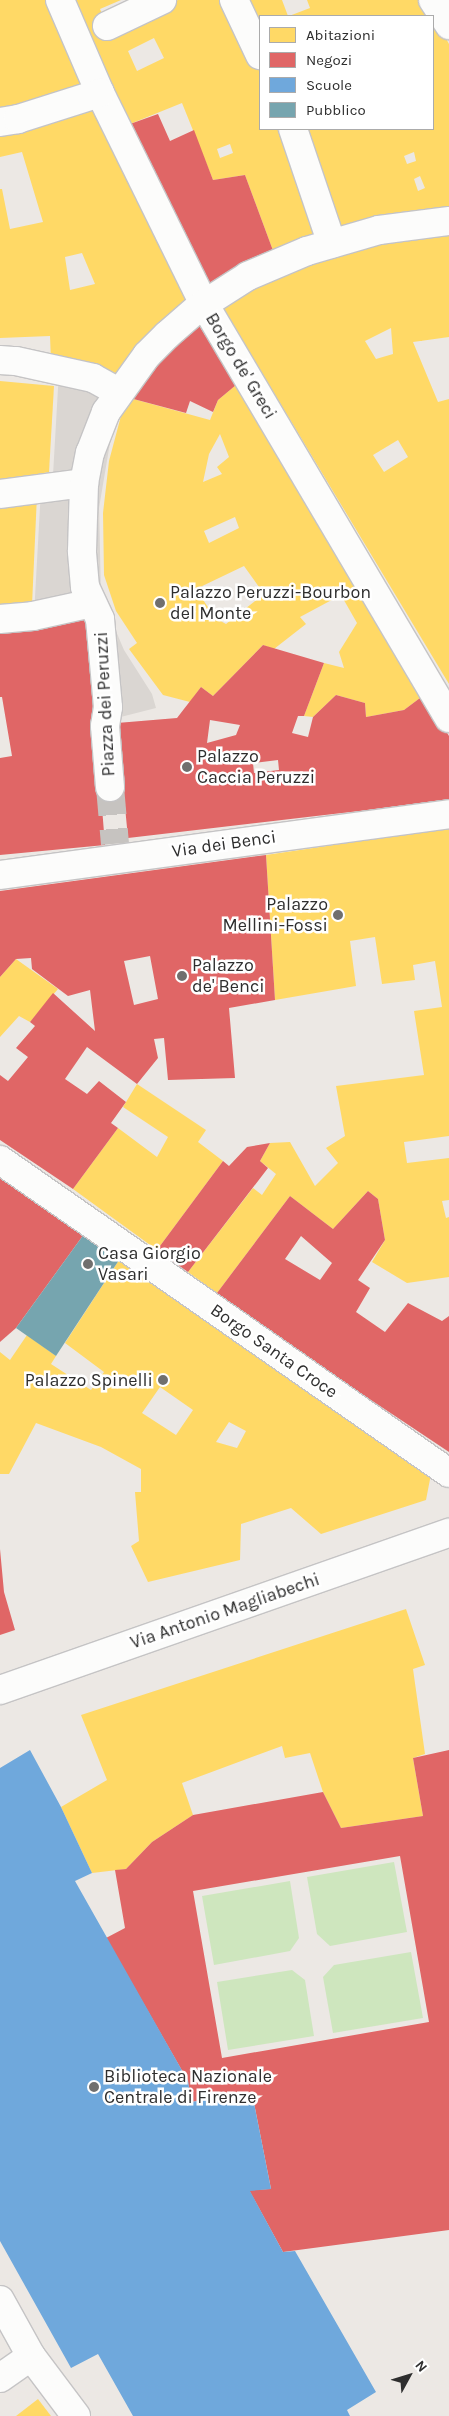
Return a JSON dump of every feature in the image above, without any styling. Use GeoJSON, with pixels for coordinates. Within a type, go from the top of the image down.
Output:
{"type":"FeatureCollection","features":[{"type":"Feature","properties":{"kind":"street","name":"Borgo de' Greci"},"geometry":{"type":"LineString","coordinates":[[60,0],[90,33],[100,92],[204,304],[449,718]]}},
{"type":"Feature","properties":{"kind":"street"},"geometry":{"type":"LineString","coordinates":[[90,33],[162,0]]}},
{"type":"Feature","properties":{"kind":"street"},"geometry":{"type":"LineString","coordinates":[[234,0],[259,53]]}},
{"type":"Feature","properties":{"kind":"street"},"geometry":{"type":"LineString","coordinates":[[434,0],[449,25]]}},
{"type":"Feature","properties":{"kind":"street"},"geometry":{"type":"LineString","coordinates":[[0,122],[18,119],[100,92]]}},
{"type":"Feature","properties":{"kind":"street"},"geometry":{"type":"LineString","coordinates":[[293,130],[332,244]]}},
{"type":"Feature","properties":{"kind":"street","name":"Piazza dei Peruzzi"},"geometry":{"type":"LineString","coordinates":[[110,787],[105,726],[108,707],[100,619],[85,587],[82,571],[84,483],[98,429],[118,392],[147,355],[185,318],[248,276],[300,254],[379,230],[449,221]]}},
{"type":"Feature","properties":{"kind":"street"},"geometry":{"type":"LineString","coordinates":[[0,360],[16,361],[93,378],[118,392]]}},
{"type":"Feature","properties":{"kind":"street"},"geometry":{"type":"LineString","coordinates":[[0,494],[84,483]]}},
{"type":"Feature","properties":{"kind":"street"},"geometry":{"type":"LineString","coordinates":[[0,619],[33,616],[92,603]]}},
{"type":"Feature","properties":{"kind":"street","name":"Via dei Benci"},"geometry":{"type":"LineString","coordinates":[[0,875],[116,851],[449,814]]}},
{"type":"Feature","properties":{"kind":"street","name":"Borgo Santa Croce"},"geometry":{"type":"LineString","coordinates":[[0,1160],[449,1473]]}},
{"type":"Feature","properties":{"kind":"street","name":"Via Antonio Magliabechi"},"geometry":{"type":"LineString","coordinates":[[0,1690],[449,1533]]}},
{"type":"Feature","properties":{"kind":"street"},"geometry":{"type":"LineString","coordinates":[[0,2300],[31,2356],[76,2416]]}},
{"type":"Feature","properties":{"kind":"street"},"geometry":{"type":"LineString","coordinates":[[0,2378],[31,2356]]}},
{"type":"Feature","properties":{"kind":"green space"},"geometry":{"type":"Polygon","coordinates":[[[394,1862],[407,1932],[330,1946],[317,1934],[307,1877],[394,1862]]]}},
{"type":"Feature","properties":{"kind":"green space"},"geometry":{"type":"Polygon","coordinates":[[[290,1881],[299,1938],[290,1951],[214,1965],[202,1896],[290,1881]]]}},
{"type":"Feature","properties":{"kind":"green space"},"geometry":{"type":"Polygon","coordinates":[[[411,1952],[423,2018],[333,2033],[323,1977],[334,1965],[411,1952]]]}},
{"type":"Feature","properties":{"kind":"green space"},"geometry":{"type":"Polygon","coordinates":[[[292,1970],[305,1980],[314,2036],[228,2050],[217,1982],[292,1970]]]}},
{"type":"Feature","properties":{"kind":"shaded area"},"geometry":{"type":"Polygon","coordinates":[[[59,371],[123,395],[111,437],[99,508],[101,596],[124,650],[152,694],[156,708],[101,722],[91,615],[34,615],[41,489],[53,475],[59,371]]]}},
{"type":"Feature","properties":{"kind":"building: Abitazioni"},"geometry":{"type":"Polygon","coordinates":[[[0,0],[55,0],[95,89],[0,119],[0,0]]]}},
{"type":"Feature","properties":{"kind":"building: Abitazioni"},"geometry":{"type":"Polygon","coordinates":[[[73,0],[121,0],[100,9],[110,33],[178,0],[229,0],[259,68],[259,130],[285,130],[323,234],[275,256],[245,175],[213,180],[182,103],[130,124],[73,0]],[[154,38],[128,51],[137,71],[164,58],[154,38]],[[230,144],[217,149],[220,158],[233,153],[230,144]]]}},
{"type":"Feature","properties":{"kind":"building: Abitazioni"},"geometry":{"type":"Polygon","coordinates":[[[241,0],[282,0],[288,15],[259,15],[259,37],[241,0]]]}},
{"type":"Feature","properties":{"kind":"building: Abitazioni"},"geometry":{"type":"Polygon","coordinates":[[[307,0],[425,0],[433,15],[292,15],[310,8],[307,0]]]}},
{"type":"Feature","properties":{"kind":"building: Abitazioni"},"geometry":{"type":"Polygon","coordinates":[[[434,16],[449,44],[449,218],[336,238],[299,130],[434,130],[434,16]],[[414,152],[404,156],[407,164],[416,161],[414,152]],[[420,176],[414,179],[418,191],[425,188],[420,176]]]}},
{"type":"Feature","properties":{"kind":"building: Abitazioni"},"geometry":{"type":"Polygon","coordinates":[[[97,104],[191,306],[122,376],[95,364],[51,361],[50,336],[0,338],[0,189],[2,189],[10,229],[43,222],[22,152],[0,157],[0,133],[97,104]],[[82,253],[65,257],[70,290],[95,284],[82,253]]]}},
{"type":"Feature","properties":{"kind":"building: Abitazioni"},"geometry":{"type":"Polygon","coordinates":[[[449,225],[449,337],[413,342],[438,402],[449,399],[449,684],[221,305],[318,253],[449,225]],[[391,328],[365,341],[376,359],[393,354],[391,328]],[[398,440],[373,455],[384,472],[408,457],[398,440]]]}},
{"type":"Feature","properties":{"kind":"building: Abitazioni"},"geometry":{"type":"Polygon","coordinates":[[[0,381],[54,386],[49,472],[0,481],[0,381]]]}},
{"type":"Feature","properties":{"kind":"building: Abitazioni"},"geometry":{"type":"Polygon","coordinates":[[[236,385],[424,695],[404,710],[366,717],[365,703],[336,695],[313,717],[304,716],[324,663],[344,668],[339,652],[357,623],[341,595],[300,617],[306,624],[274,649],[263,645],[213,696],[201,687],[190,702],[163,695],[129,649],[137,643],[116,611],[104,575],[103,513],[109,461],[126,397],[210,420],[218,400],[236,385]],[[220,434],[209,454],[203,482],[222,474],[217,467],[229,457],[220,434]],[[235,517],[204,531],[209,543],[239,528],[235,517]],[[244,566],[196,589],[215,618],[226,624],[264,594],[244,566]]]}},
{"type":"Feature","properties":{"kind":"building: Abitazioni"},"geometry":{"type":"Polygon","coordinates":[[[37,495],[32,605],[0,608],[0,499],[37,495]]]}},
{"type":"Feature","properties":{"kind":"building: Abitazioni"},"geometry":{"type":"Polygon","coordinates":[[[449,828],[449,1136],[404,1142],[407,1163],[449,1158],[449,1200],[442,1201],[446,1218],[449,1217],[449,1277],[407,1283],[372,1262],[385,1240],[378,1199],[368,1191],[333,1229],[290,1196],[217,1293],[188,1272],[253,1188],[262,1195],[276,1174],[260,1161],[270,1143],[290,1142],[315,1186],[338,1163],[326,1148],[345,1136],[336,1086],[424,1075],[414,1011],[442,1007],[435,961],[413,965],[415,980],[382,984],[375,937],[350,941],[356,986],[275,1000],[266,855],[449,828]]]}},
{"type":"Feature","properties":{"kind":"building: Abitazioni"},"geometry":{"type":"Polygon","coordinates":[[[16,959],[58,989],[30,1022],[19,1016],[0,1037],[0,977],[16,959]]]}},
{"type":"Feature","properties":{"kind":"building: Abitazioni"},"geometry":{"type":"Polygon","coordinates":[[[137,1084],[206,1130],[198,1142],[223,1161],[157,1250],[73,1189],[118,1128],[157,1157],[168,1137],[123,1107],[137,1084]]]}},
{"type":"Feature","properties":{"kind":"building: Abitazioni"},"geometry":{"type":"Polygon","coordinates":[[[123,1254],[432,1469],[426,1500],[321,1534],[291,1508],[241,1524],[240,1560],[148,1582],[131,1546],[139,1541],[135,1492],[141,1492],[141,1469],[101,1447],[36,1423],[9,1474],[0,1474],[0,1352],[10,1360],[27,1335],[56,1356],[51,1364],[91,1390],[104,1372],[65,1343],[123,1254]],[[160,1387],[142,1413],[176,1435],[193,1410],[160,1387]],[[229,1422],[216,1442],[237,1448],[246,1431],[229,1422]]]}},
{"type":"Feature","properties":{"kind":"building: Abitazioni"},"geometry":{"type":"Polygon","coordinates":[[[406,1609],[425,1665],[413,1669],[425,1754],[413,1758],[423,1816],[341,1828],[323,1792],[310,1753],[285,1758],[282,1746],[182,1783],[193,1815],[152,1842],[126,1869],[92,1873],[61,1807],[107,1780],[81,1715],[406,1609]]]}},
{"type":"Feature","properties":{"kind":"building: Abitazioni"},"geometry":{"type":"Polygon","coordinates":[[[38,2399],[51,2416],[16,2416],[38,2399]]]}},
{"type":"Feature","properties":{"kind":"building: Negozi"},"geometry":{"type":"Polygon","coordinates":[[[158,114],[170,141],[194,130],[213,180],[245,175],[275,256],[211,290],[186,235],[130,124],[158,114]]]}},
{"type":"Feature","properties":{"kind":"building: Negozi"},"geometry":{"type":"Polygon","coordinates":[[[197,322],[236,385],[218,400],[213,412],[190,401],[186,413],[126,397],[197,322]]]}},
{"type":"Feature","properties":{"kind":"building: Negozi"},"geometry":{"type":"Polygon","coordinates":[[[87,619],[105,845],[0,855],[0,758],[12,756],[2,697],[0,697],[0,627],[87,619]]]}},
{"type":"Feature","properties":{"kind":"building: Negozi","name":"Palazzo Caccia Peruzzi"},"geometry":{"type":"Polygon","coordinates":[[[263,645],[324,663],[304,716],[298,716],[292,733],[308,737],[313,717],[336,695],[365,703],[366,717],[404,710],[424,695],[449,736],[449,799],[128,838],[117,723],[177,718],[201,687],[213,696],[263,645]],[[210,720],[207,743],[236,735],[240,725],[210,720]],[[278,760],[253,763],[254,773],[279,770],[278,760]]]}},
{"type":"Feature","properties":{"kind":"building: Negozi"},"geometry":{"type":"Polygon","coordinates":[[[266,855],[275,1000],[229,1008],[235,1078],[168,1080],[164,1038],[154,1039],[158,1058],[137,1084],[87,1047],[65,1079],[87,1094],[99,1081],[126,1102],[111,1123],[118,1128],[73,1189],[0,1140],[0,1075],[8,1081],[28,1057],[16,1048],[35,1026],[30,1022],[53,993],[95,1031],[90,990],[68,996],[32,969],[31,958],[16,959],[0,977],[0,891],[266,855]],[[150,956],[124,961],[134,1005],[158,999],[150,956]]]}},
{"type":"Feature","properties":{"kind":"building: Negozi"},"geometry":{"type":"Polygon","coordinates":[[[270,1143],[260,1161],[268,1168],[188,1272],[157,1250],[223,1161],[229,1166],[247,1147],[270,1143]]]}},
{"type":"Feature","properties":{"kind":"building: Negozi"},"geometry":{"type":"Polygon","coordinates":[[[0,1171],[87,1230],[16,1328],[0,1342],[0,1171]]]}},
{"type":"Feature","properties":{"kind":"building: Negozi"},"geometry":{"type":"Polygon","coordinates":[[[368,1191],[378,1199],[385,1240],[358,1280],[370,1288],[356,1312],[385,1332],[408,1303],[442,1321],[449,1316],[449,1452],[317,1364],[217,1293],[290,1196],[333,1229],[368,1191]],[[301,1236],[285,1259],[320,1280],[332,1263],[301,1236]]]}},
{"type":"Feature","properties":{"kind":"building: Negozi"},"geometry":{"type":"Polygon","coordinates":[[[0,1549],[4,1592],[15,1630],[0,1635],[0,1549]]]}},
{"type":"Feature","properties":{"kind":"building: Negozi"},"geometry":{"type":"Polygon","coordinates":[[[449,1750],[449,2230],[283,2252],[249,2190],[271,2189],[252,2093],[191,2102],[188,2081],[106,1938],[125,1928],[115,1870],[126,1869],[152,1842],[193,1815],[323,1792],[341,1828],[423,1816],[413,1758],[449,1750]],[[400,1856],[193,1891],[222,2058],[429,2022],[400,1856]]]}},
{"type":"Feature","properties":{"kind":"building: Scuole","name":"Biblioteca Nazionale Centrale di Firenze"},"geometry":{"type":"Polygon","coordinates":[[[30,1750],[61,1807],[92,1873],[75,1881],[188,2081],[191,2102],[252,2093],[271,2189],[250,2191],[283,2252],[295,2251],[376,2392],[347,2410],[350,2416],[133,2416],[98,2354],[71,2368],[0,2241],[0,1768],[30,1750]]]}},
{"type":"Feature","properties":{"kind":"building: Pubblico"},"geometry":{"type":"Polygon","coordinates":[[[87,1230],[123,1254],[56,1356],[16,1328],[87,1230]]]}},
{"type":"Feature","properties":{"kind":"tunnel"},"geometry":{"type":"LineString","coordinates":[[110,787],[115,844]]}},
{"type":"Feature","properties":{"kind":"place","name":"Palazzo Peruzzi-Bourbon del Monte"},"geometry":{"type":"Point","coordinates":[160,603]}},
{"type":"Feature","properties":{"kind":"place","name":"Palazzo Caccia Peruzzi"},"geometry":{"type":"Point","coordinates":[187,767]}},
{"type":"Feature","properties":{"kind":"place","name":"Palazzo Mellini-Fossi"},"geometry":{"type":"Point","coordinates":[338,915]}},
{"type":"Feature","properties":{"kind":"place","name":"Palazzo de' Benci"},"geometry":{"type":"Point","coordinates":[182,976]}},
{"type":"Feature","properties":{"kind":"place","name":"Casa Giorgio Vasari"},"geometry":{"type":"Point","coordinates":[88,1264]}},
{"type":"Feature","properties":{"kind":"place","name":"Palazzo Spinelli"},"geometry":{"type":"Point","coordinates":[163,1380]}},
{"type":"Feature","properties":{"kind":"place","name":"Biblioteca Nazionale Centrale di Firenze"},"geometry":{"type":"Point","coordinates":[94,2087]}}]}
